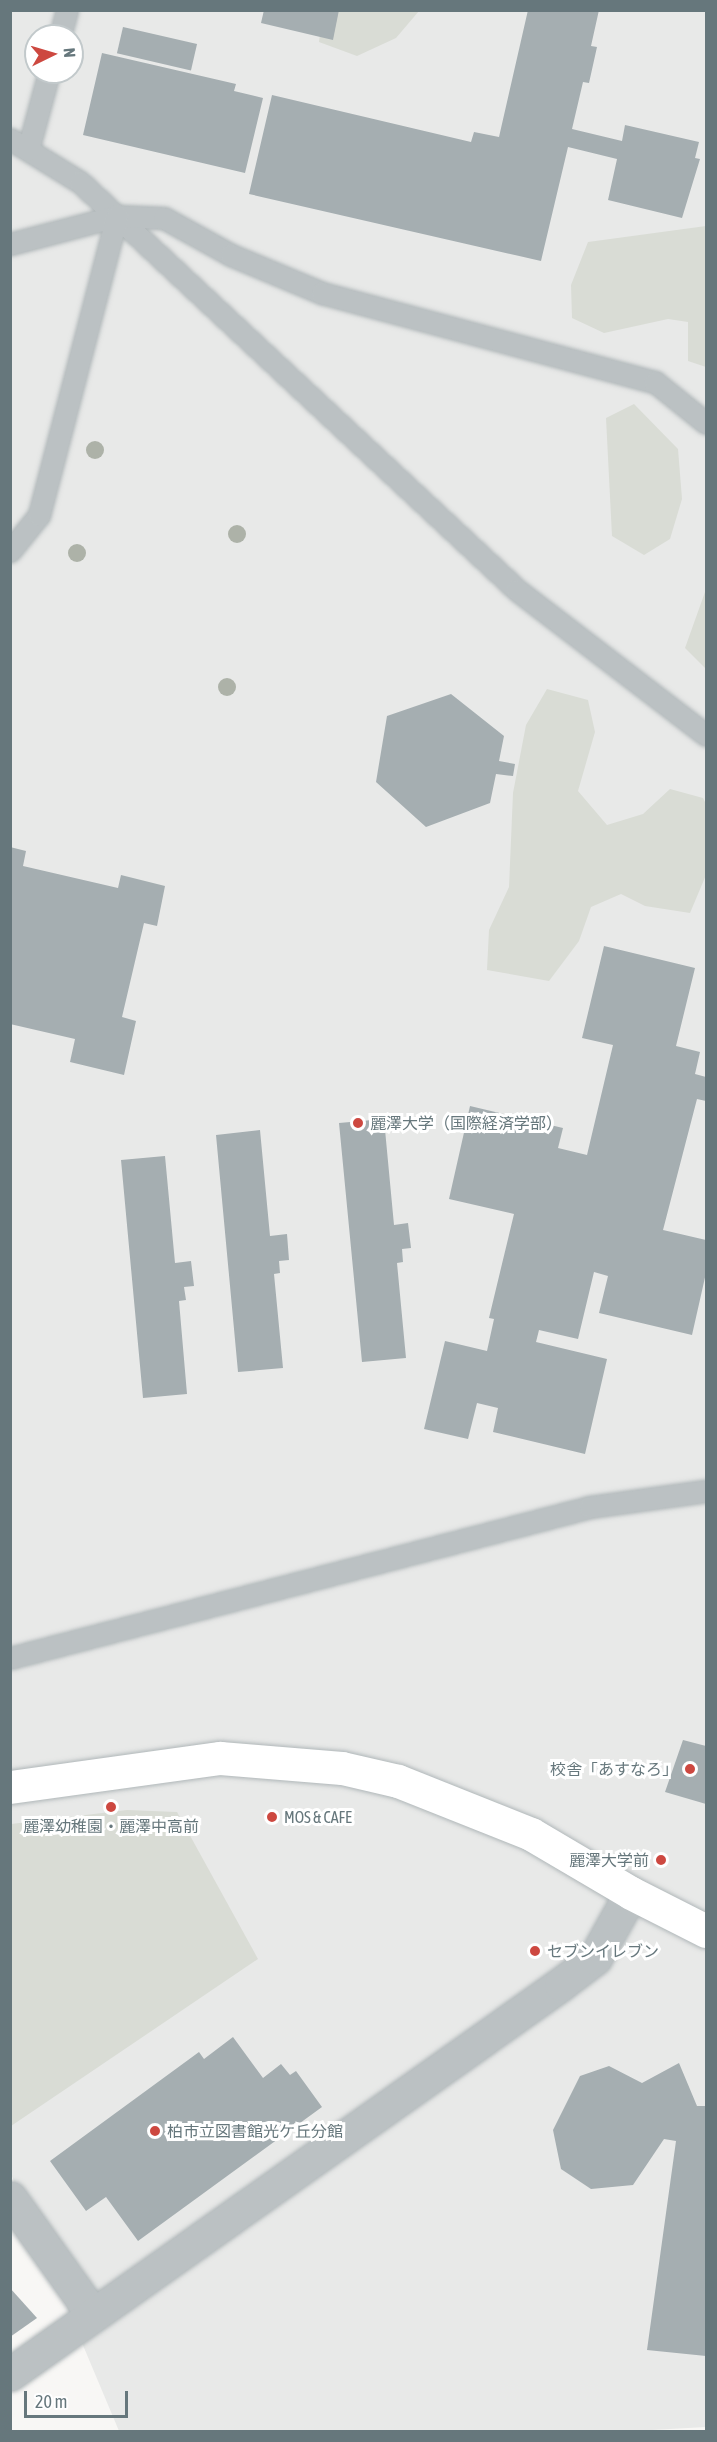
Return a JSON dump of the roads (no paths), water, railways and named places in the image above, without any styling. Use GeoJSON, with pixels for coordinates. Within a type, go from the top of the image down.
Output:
{"type":"FeatureCollection","features":[{"type":"Feature","properties":{"kind":"street"},"geometry":{"type":"LineString","coordinates":[[10,1786],[220,1758],[342,1768],[398,1780],[531,1834],[631,1893],[706,1931]]}},
{"type":"Feature","properties":{"kind":"street"},"geometry":{"type":"LineString","coordinates":[[10,2374],[223,2226],[595,1958],[631,1893]]}},
{"type":"Feature","properties":{"kind":"street"},"geometry":{"type":"LineString","coordinates":[[10,2198],[93,2315]]}},
{"type":"Feature","properties":{"kind":"lane"},"geometry":{"type":"LineString","coordinates":[[44,84],[19,144],[80,182],[517,590],[706,735]]}},
{"type":"Feature","properties":{"kind":"lane"},"geometry":{"type":"LineString","coordinates":[[10,550],[39,515],[117,216]]}},
{"type":"Feature","properties":{"kind":"lane"},"geometry":{"type":"LineString","coordinates":[[10,243],[117,216],[164,218],[231,255],[322,293],[655,382],[706,423]]}},
{"type":"Feature","properties":{"kind":"lane"},"geometry":{"type":"LineString","coordinates":[[10,1658],[590,1508],[706,1491]]}},
{"type":"Feature","properties":{"kind":"place","name":"麗澤大学（国際経済学部）"},"geometry":{"type":"Point","coordinates":[358,1123]}},
{"type":"Feature","properties":{"kind":"place","name":"校舎「あすなろ」"},"geometry":{"type":"Point","coordinates":[690,1769]}},
{"type":"Feature","properties":{"kind":"place","name":"麗澤幼稚園・麗澤中高前"},"geometry":{"type":"Point","coordinates":[111,1807]}},
{"type":"Feature","properties":{"kind":"place","name":"MOS & CAFE"},"geometry":{"type":"Point","coordinates":[272,1817]}},
{"type":"Feature","properties":{"kind":"place","name":"麗澤大学前"},"geometry":{"type":"Point","coordinates":[661,1860]}},
{"type":"Feature","properties":{"kind":"place","name":"セブンイレブン"},"geometry":{"type":"Point","coordinates":[535,1951]}},
{"type":"Feature","properties":{"kind":"place","name":"柏市立図書館光ケ丘分館"},"geometry":{"type":"Point","coordinates":[155,2131]}}]}
